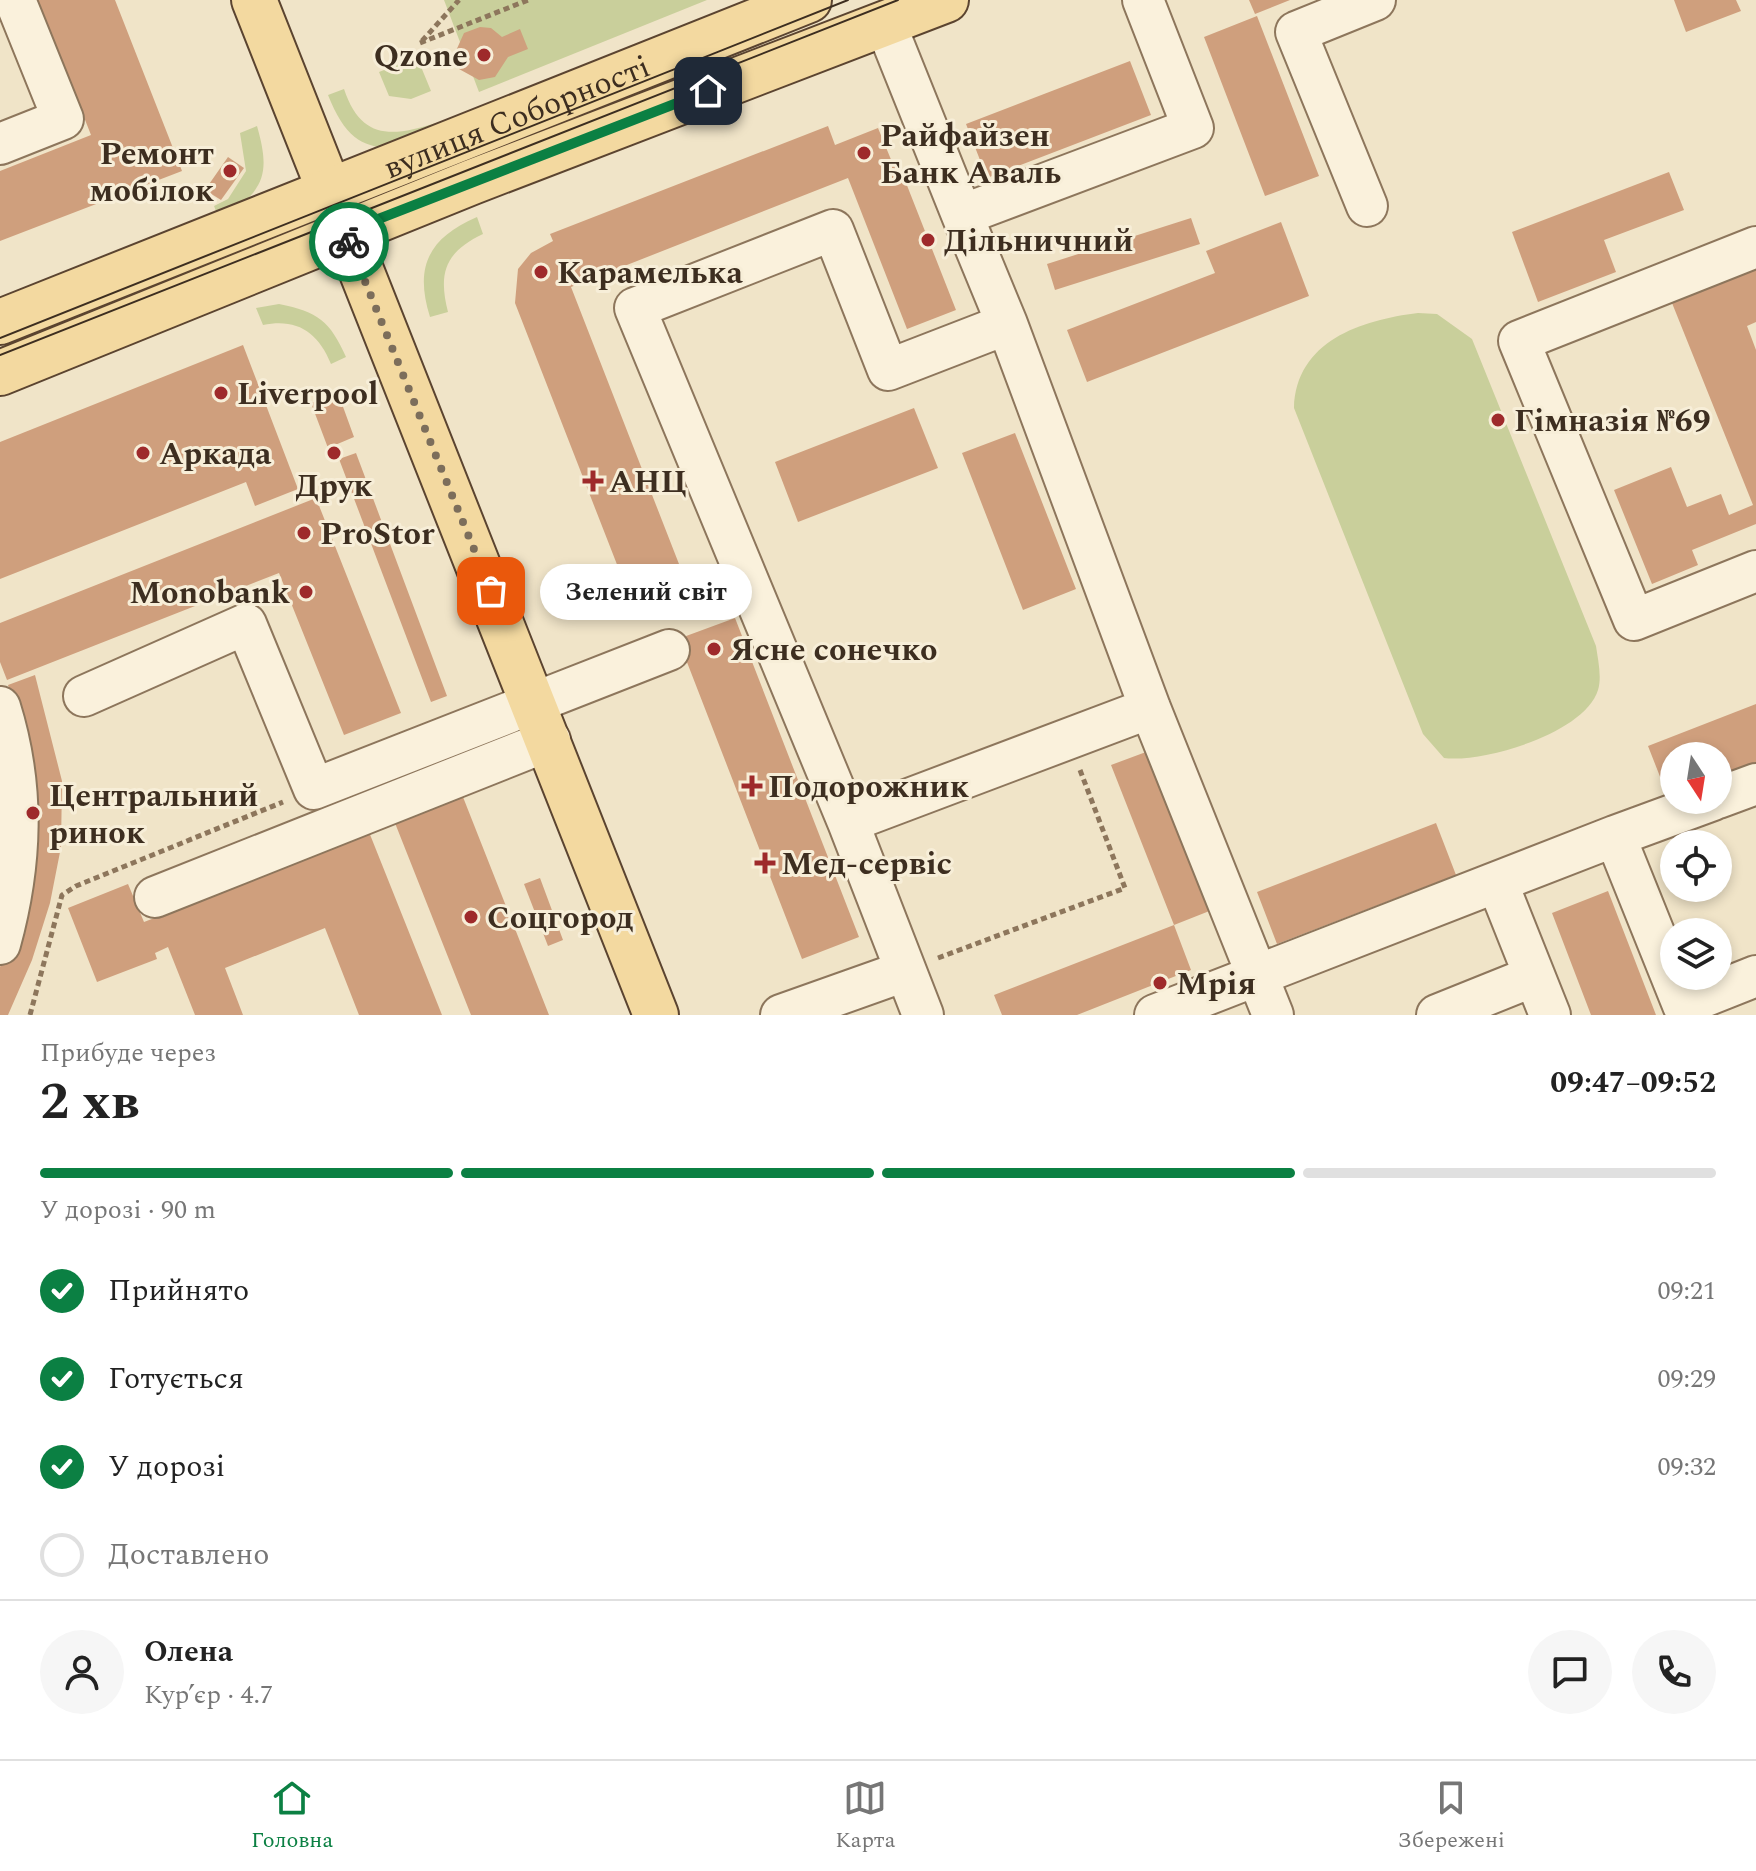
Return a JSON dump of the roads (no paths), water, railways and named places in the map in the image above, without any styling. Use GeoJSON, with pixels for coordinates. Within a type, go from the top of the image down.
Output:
{"type":"FeatureCollection","features":[{"type":"Feature","properties":{"kind":"main road"},"geometry":{"type":"LineString","coordinates":[[254,0],[327,192],[542,720],[656,1015]]}},
{"type":"Feature","properties":{"kind":"main road","name":"вулиця Соборності"},"geometry":{"type":"LineString","coordinates":[[0,322],[809,0]]}},
{"type":"Feature","properties":{"kind":"main road","name":"вулиця Соборності"},"geometry":{"type":"LineString","coordinates":[[0,373],[345,232],[946,0]]}},
{"type":"Feature","properties":{"kind":"lane"},"geometry":{"type":"LineString","coordinates":[[0,144],[63,119],[15,0]]}},
{"type":"Feature","properties":{"kind":"lane"},"geometry":{"type":"LineString","coordinates":[[962,215],[1193,128],[1143,0]]}},
{"type":"Feature","properties":{"kind":"lane"},"geometry":{"type":"LineString","coordinates":[[1367,206],[1296,32],[1375,0]]}},
{"type":"Feature","properties":{"kind":"lane"},"geometry":{"type":"LineString","coordinates":[[885,23],[1007,324],[1150,708],[1273,1015]]}},
{"type":"Feature","properties":{"kind":"lane"},"geometry":{"type":"LineString","coordinates":[[923,1015],[848,822],[635,308],[833,230],[888,370],[1007,324]]}},
{"type":"Feature","properties":{"kind":"lane"},"geometry":{"type":"LineString","coordinates":[[1756,247],[1519,341],[1634,620],[1756,571]]}},
{"type":"Feature","properties":{"kind":"lane"},"geometry":{"type":"LineString","coordinates":[[84,696],[246,624],[314,789],[542,720]]}},
{"type":"Feature","properties":{"kind":"lane"},"geometry":{"type":"LineString","coordinates":[[155,897],[542,720],[669,650]]}},
{"type":"Feature","properties":{"kind":"lane"},"geometry":{"type":"LineString","coordinates":[[0,707],[9,734],[18,791],[20,842],[13,895],[0,944]]}},
{"type":"Feature","properties":{"kind":"lane"},"geometry":{"type":"LineString","coordinates":[[848,822],[1150,708]]}},
{"type":"Feature","properties":{"kind":"lane"},"geometry":{"type":"LineString","coordinates":[[1732,793],[1756,784]]}},
{"type":"Feature","properties":{"kind":"lane"},"geometry":{"type":"LineString","coordinates":[[1155,1015],[1674,814]]}},
{"type":"Feature","properties":{"kind":"lane"},"geometry":{"type":"LineString","coordinates":[[1615,836],[1683,1005],[1756,976]]}},
{"type":"Feature","properties":{"kind":"lane"},"geometry":{"type":"LineString","coordinates":[[1497,882],[1550,1015]]}},
{"type":"Feature","properties":{"kind":"lane"},"geometry":{"type":"LineString","coordinates":[[781,1015],[905,971]]}},
{"type":"Feature","properties":{"kind":"lane"},"geometry":{"type":"LineString","coordinates":[[1437,1015],[1534,976]]}},
{"type":"Feature","properties":{"kind":"tram line"},"geometry":{"type":"LineString","coordinates":[[0,338],[848,0]]}},
{"type":"Feature","properties":{"kind":"tram line"},"geometry":{"type":"LineString","coordinates":[[0,355],[898,0]]}},
{"type":"Feature","properties":{"kind":"place","name":"Qzone"},"geometry":{"type":"Point","coordinates":[484,55]}},
{"type":"Feature","properties":{"kind":"place","name":"Райфайзен Банк Аваль"},"geometry":{"type":"Point","coordinates":[864,153]}},
{"type":"Feature","properties":{"kind":"place","name":"Ремонт мобілок"},"geometry":{"type":"Point","coordinates":[230,171]}},
{"type":"Feature","properties":{"kind":"place","name":"Дільничний"},"geometry":{"type":"Point","coordinates":[928,240]}},
{"type":"Feature","properties":{"kind":"place","name":"Карамелька"},"geometry":{"type":"Point","coordinates":[541,272]}},
{"type":"Feature","properties":{"kind":"place","name":"Liverpool"},"geometry":{"type":"Point","coordinates":[221,393]}},
{"type":"Feature","properties":{"kind":"place","name":"Гімназія №69"},"geometry":{"type":"Point","coordinates":[1498,420]}},
{"type":"Feature","properties":{"kind":"place","name":"Аркада"},"geometry":{"type":"Point","coordinates":[143,453]}},
{"type":"Feature","properties":{"kind":"place","name":"Друк"},"geometry":{"type":"Point","coordinates":[334,453]}},
{"type":"Feature","properties":{"kind":"place","name":"АНЦ"},"geometry":{"type":"Point","coordinates":[593,481]}},
{"type":"Feature","properties":{"kind":"place","name":"ProStor"},"geometry":{"type":"Point","coordinates":[304,533]}},
{"type":"Feature","properties":{"kind":"place","name":"Зелений світ"},"geometry":{"type":"Point","coordinates":[491,591]}},
{"type":"Feature","properties":{"kind":"place","name":"Monobank"},"geometry":{"type":"Point","coordinates":[306,592]}},
{"type":"Feature","properties":{"kind":"place","name":"Ясне сонечко"},"geometry":{"type":"Point","coordinates":[714,649]}},
{"type":"Feature","properties":{"kind":"place","name":"Подорожник"},"geometry":{"type":"Point","coordinates":[752,786]}},
{"type":"Feature","properties":{"kind":"place","name":"Центральний ринок"},"geometry":{"type":"Point","coordinates":[33,813]}},
{"type":"Feature","properties":{"kind":"place","name":"Мед-сервіс"},"geometry":{"type":"Point","coordinates":[765,863]}},
{"type":"Feature","properties":{"kind":"place","name":"Соцгород"},"geometry":{"type":"Point","coordinates":[471,917]}},
{"type":"Feature","properties":{"kind":"place","name":"Мрія"},"geometry":{"type":"Point","coordinates":[1160,983]}}]}
